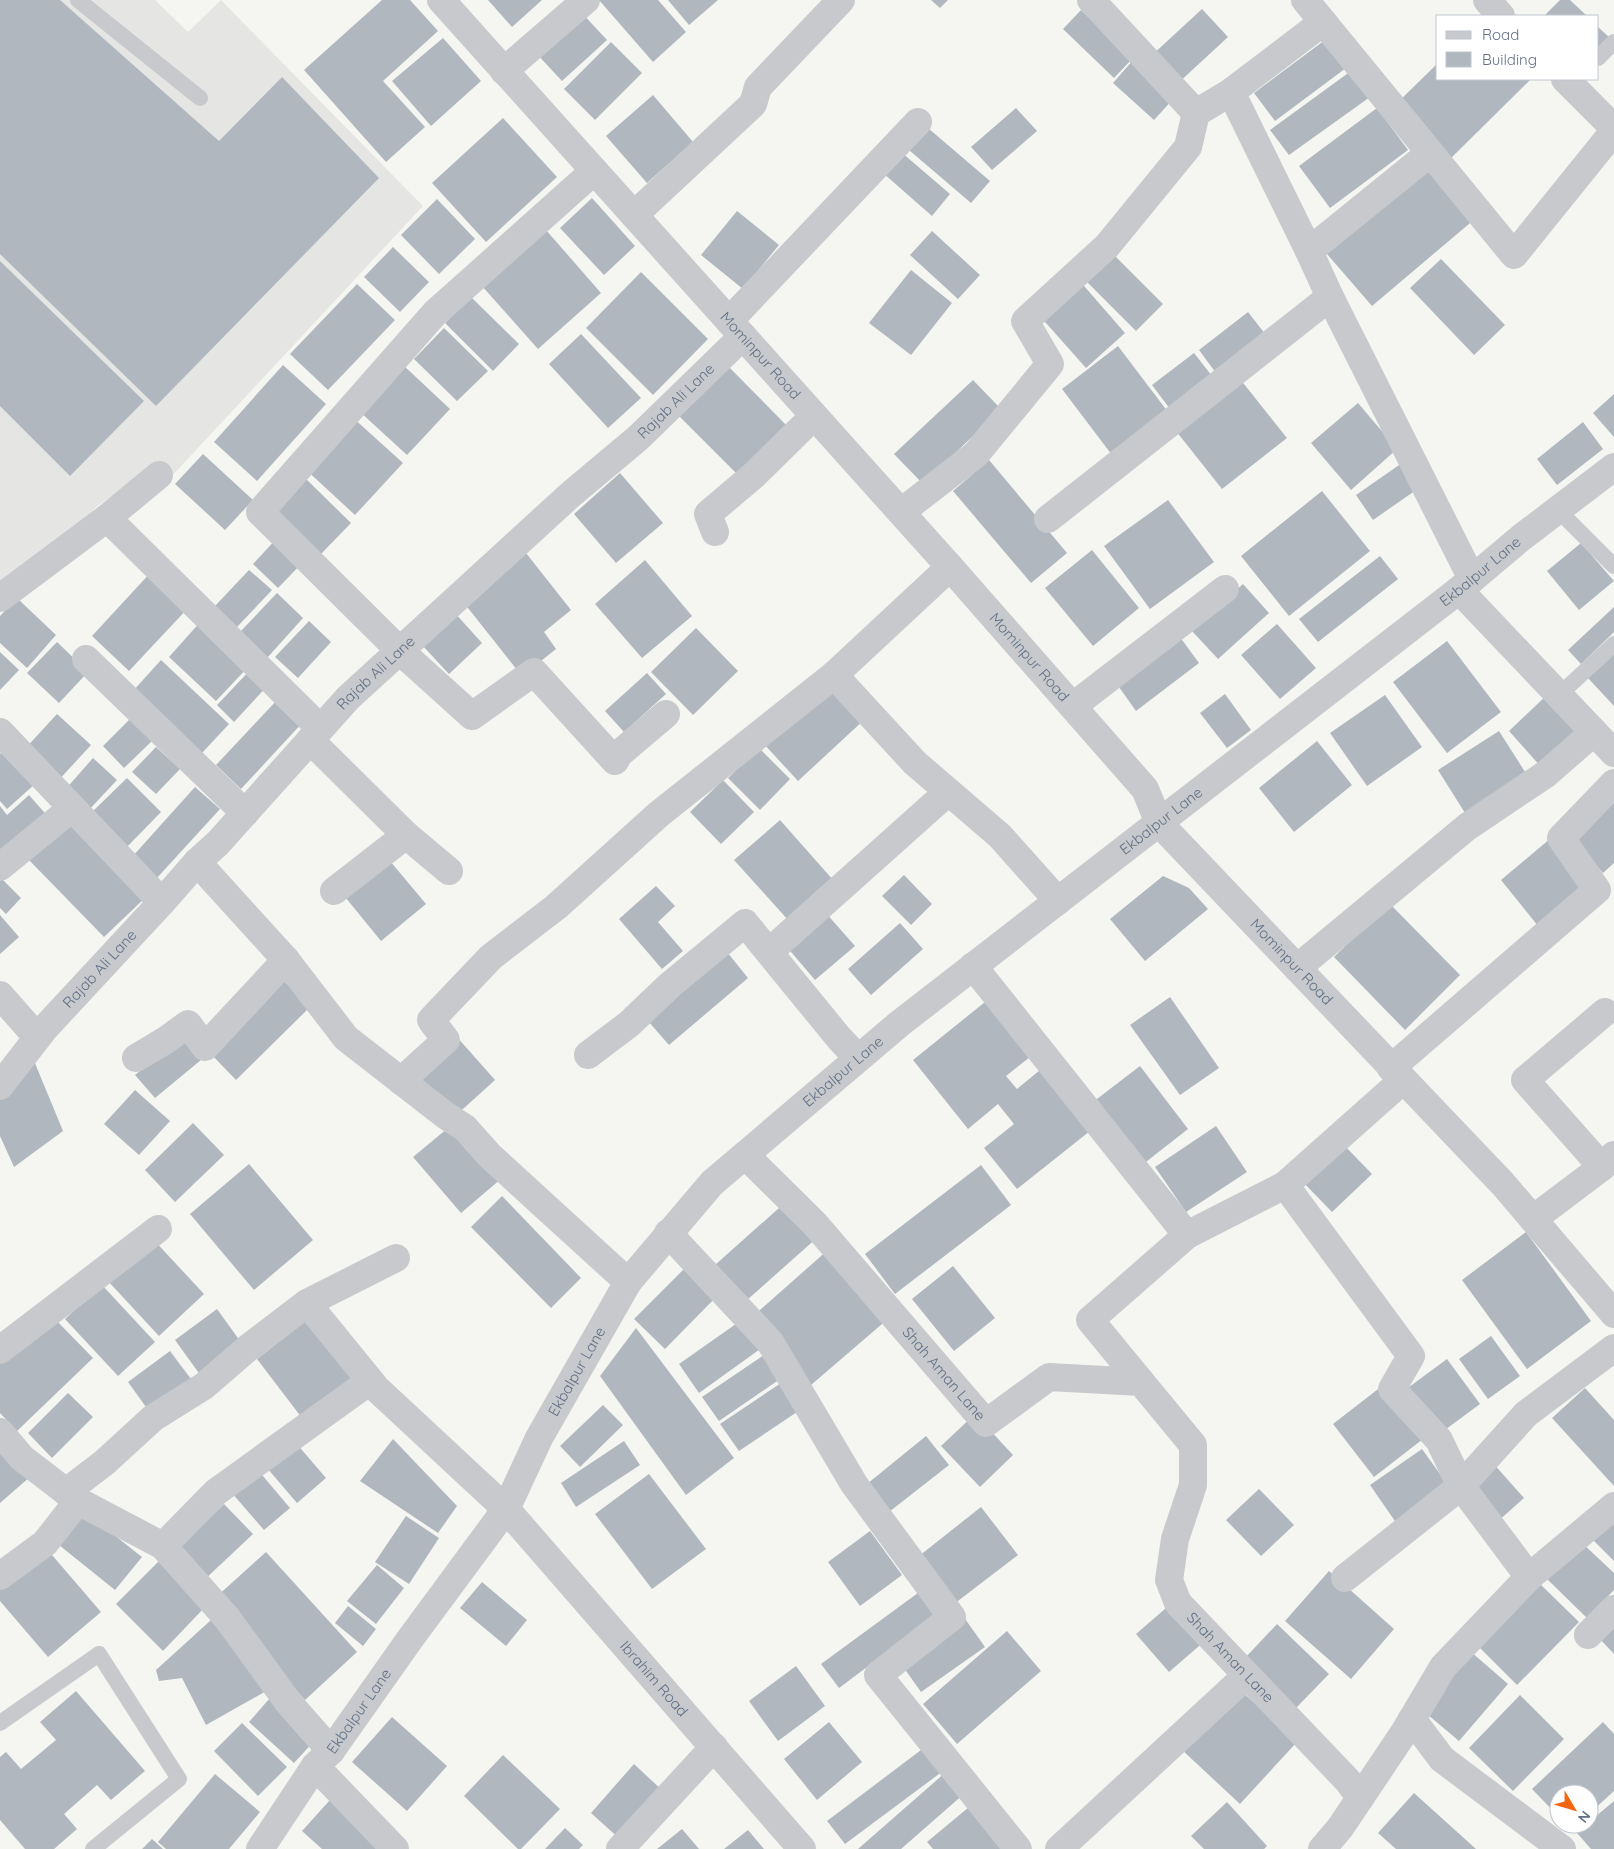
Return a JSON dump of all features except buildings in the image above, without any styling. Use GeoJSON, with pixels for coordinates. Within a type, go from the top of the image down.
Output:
{"type":"FeatureCollection","features":[{"type":"Feature","properties":{"kind":"street","name":"Mominpur Road"},"geometry":{"type":"LineString","coordinates":[[441,0],[1073,706],[1145,789],[1158,823],[1503,1184],[1614,1314]]}},
{"type":"Feature","properties":{"kind":"street"},"geometry":{"type":"LineString","coordinates":[[504,71],[586,0]]}},
{"type":"Feature","properties":{"kind":"street"},"geometry":{"type":"LineString","coordinates":[[634,215],[753,104],[758,87],[841,0]]}},
{"type":"Feature","properties":{"kind":"street"},"geometry":{"type":"LineString","coordinates":[[1091,0],[1196,113]]}},
{"type":"Feature","properties":{"kind":"street"},"geometry":{"type":"LineString","coordinates":[[1305,0],[1514,254],[1614,129],[1571,81]]}},
{"type":"Feature","properties":{"kind":"street"},"geometry":{"type":"LineString","coordinates":[[901,512],[976,454],[1050,364],[1025,321],[1107,246],[1188,147],[1196,113],[1231,92],[1323,22]]}},
{"type":"Feature","properties":{"kind":"street"},"geometry":{"type":"LineString","coordinates":[[1231,92],[1310,251],[1465,585],[1559,695],[1614,753]]}},
{"type":"Feature","properties":{"kind":"street","name":"Rajab Ali Lane"},"geometry":{"type":"LineString","coordinates":[[0,1086],[37,1037],[197,862],[218,843],[348,698],[570,495],[638,438],[918,122]]}},
{"type":"Feature","properties":{"kind":"street"},"geometry":{"type":"LineString","coordinates":[[1310,251],[1430,153]]}},
{"type":"Feature","properties":{"kind":"street"},"geometry":{"type":"LineString","coordinates":[[594,171],[435,313],[260,512],[400,651],[472,716],[534,672],[615,761],[619,754],[666,714]]}},
{"type":"Feature","properties":{"kind":"street"},"geometry":{"type":"LineString","coordinates":[[1048,519],[1330,296]]}},
{"type":"Feature","properties":{"kind":"street"},"geometry":{"type":"LineString","coordinates":[[715,532],[708,514],[754,475],[814,416]]}},
{"type":"Feature","properties":{"kind":"street","name":"Ekbalpur Lane"},"geometry":{"type":"LineString","coordinates":[[260,1849],[323,1759],[506,1508],[538,1438],[628,1282],[712,1183],[898,1024],[1465,585],[1614,467]]}},
{"type":"Feature","properties":{"kind":"street"},"geometry":{"type":"LineString","coordinates":[[0,598],[107,518],[160,475]]}},
{"type":"Feature","properties":{"kind":"street"},"geometry":{"type":"LineString","coordinates":[[107,518],[315,734],[406,835],[449,870]]}},
{"type":"Feature","properties":{"kind":"street"},"geometry":{"type":"LineString","coordinates":[[402,1081],[446,1040],[431,1020],[491,957],[556,907],[659,814],[834,675],[950,567]]}},
{"type":"Feature","properties":{"kind":"street"},"geometry":{"type":"LineString","coordinates":[[1073,706],[1224,590]]}},
{"type":"Feature","properties":{"kind":"street"},"geometry":{"type":"LineString","coordinates":[[86,659],[244,813]]}},
{"type":"Feature","properties":{"kind":"street"},"geometry":{"type":"LineString","coordinates":[[834,675],[915,764],[1000,836],[1058,901]]}},
{"type":"Feature","properties":{"kind":"street"},"geometry":{"type":"LineString","coordinates":[[0,732],[162,902]]}},
{"type":"Feature","properties":{"kind":"street"},"geometry":{"type":"LineString","coordinates":[[1297,968],[1467,827],[1546,774],[1594,732]]}},
{"type":"Feature","properties":{"kind":"street"},"geometry":{"type":"LineString","coordinates":[[1141,1382],[1090,1320],[1187,1235],[1285,1185],[1397,1074],[1597,890],[1561,838],[1614,783]]}},
{"type":"Feature","properties":{"kind":"street"},"geometry":{"type":"LineString","coordinates":[[769,952],[948,792]]}},
{"type":"Feature","properties":{"kind":"street"},"geometry":{"type":"LineString","coordinates":[[0,867],[72,808]]}},
{"type":"Feature","properties":{"kind":"street"},"geometry":{"type":"LineString","coordinates":[[334,892],[406,835]]}},
{"type":"Feature","properties":{"kind":"street"},"geometry":{"type":"LineString","coordinates":[[197,862],[286,960],[346,1038],[465,1128],[490,1156],[628,1282]]}},
{"type":"Feature","properties":{"kind":"street"},"geometry":{"type":"LineString","coordinates":[[588,1055],[629,1024],[670,985],[745,923],[858,1058]]}},
{"type":"Feature","properties":{"kind":"street"},"geometry":{"type":"LineString","coordinates":[[136,1058],[188,1024],[205,1047],[286,960]]}},
{"type":"Feature","properties":{"kind":"street"},"geometry":{"type":"LineString","coordinates":[[973,966],[1187,1235]]}},
{"type":"Feature","properties":{"kind":"street"},"geometry":{"type":"LineString","coordinates":[[0,995],[37,1037]]}},
{"type":"Feature","properties":{"kind":"street"},"geometry":{"type":"LineString","coordinates":[[1533,1220],[1608,1161],[1525,1080],[1605,1012]]}},
{"type":"Feature","properties":{"kind":"street","name":"Shah Aman Lane"},"geometry":{"type":"LineString","coordinates":[[745,1154],[814,1223],[986,1423],[1049,1377],[1141,1382],[1193,1445],[1193,1485],[1175,1539],[1169,1580],[1178,1602],[1348,1781],[1360,1798]]}},
{"type":"Feature","properties":{"kind":"street"},"geometry":{"type":"LineString","coordinates":[[1285,1185],[1411,1356],[1392,1389],[1439,1440],[1461,1486],[1529,1577]]}},
{"type":"Feature","properties":{"kind":"street"},"geometry":{"type":"LineString","coordinates":[[0,1350],[158,1229]]}},
{"type":"Feature","properties":{"kind":"street"},"geometry":{"type":"LineString","coordinates":[[668,1234],[770,1342],[854,1484],[952,1618],[878,1675],[1018,1849]]}},
{"type":"Feature","properties":{"kind":"street"},"geometry":{"type":"LineString","coordinates":[[0,1576],[45,1543],[72,1496],[153,1418],[204,1386],[248,1348],[307,1303],[396,1258]]}},
{"type":"Feature","properties":{"kind":"street","name":"Ibrahim Road"},"geometry":{"type":"LineString","coordinates":[[307,1303],[370,1381],[506,1508],[802,1849]]}},
{"type":"Feature","properties":{"kind":"street"},"geometry":{"type":"LineString","coordinates":[[1345,1578],[1461,1486],[1526,1414],[1614,1348]]}},
{"type":"Feature","properties":{"kind":"street"},"geometry":{"type":"LineString","coordinates":[[163,1546],[216,1492],[370,1381]]}},
{"type":"Feature","properties":{"kind":"street"},"geometry":{"type":"LineString","coordinates":[[0,1432],[22,1458],[72,1496],[163,1546],[227,1618],[288,1702],[323,1759],[395,1849]]}},
{"type":"Feature","properties":{"kind":"street"},"geometry":{"type":"LineString","coordinates":[[1322,1849],[1340,1828],[1360,1798],[1412,1719],[1443,1667],[1529,1577],[1614,1506]]}},
{"type":"Feature","properties":{"kind":"street"},"geometry":{"type":"LineString","coordinates":[[1588,1636],[1614,1609]]}},
{"type":"Feature","properties":{"kind":"street"},"geometry":{"type":"LineString","coordinates":[[1059,1849],[1247,1675]]}},
{"type":"Feature","properties":{"kind":"street"},"geometry":{"type":"LineString","coordinates":[[1412,1719],[1442,1759],[1562,1849]]}},
{"type":"Feature","properties":{"kind":"street"},"geometry":{"type":"LineString","coordinates":[[620,1849],[714,1747]]}},
{"type":"Feature","properties":{"kind":"lane"},"geometry":{"type":"LineString","coordinates":[[78,0],[200,98]]}},
{"type":"Feature","properties":{"kind":"lane"},"geometry":{"type":"LineString","coordinates":[[1599,57],[1614,42]]}},
{"type":"Feature","properties":{"kind":"lane"},"geometry":{"type":"LineString","coordinates":[[1558,510],[1614,566]]}},
{"type":"Feature","properties":{"kind":"lane"},"geometry":{"type":"LineString","coordinates":[[1559,695],[1614,644]]}},
{"type":"Feature","properties":{"kind":"lane"},"geometry":{"type":"LineString","coordinates":[[0,1723],[99,1654],[179,1779],[93,1849]]}},
{"type":"Feature","properties":{"kind":"shaded area"},"geometry":{"type":"Polygon","coordinates":[[[0,0],[155,0],[188,32],[221,0],[423,206],[171,477],[155,465],[95,508],[0,610],[0,0]]]}}]}
